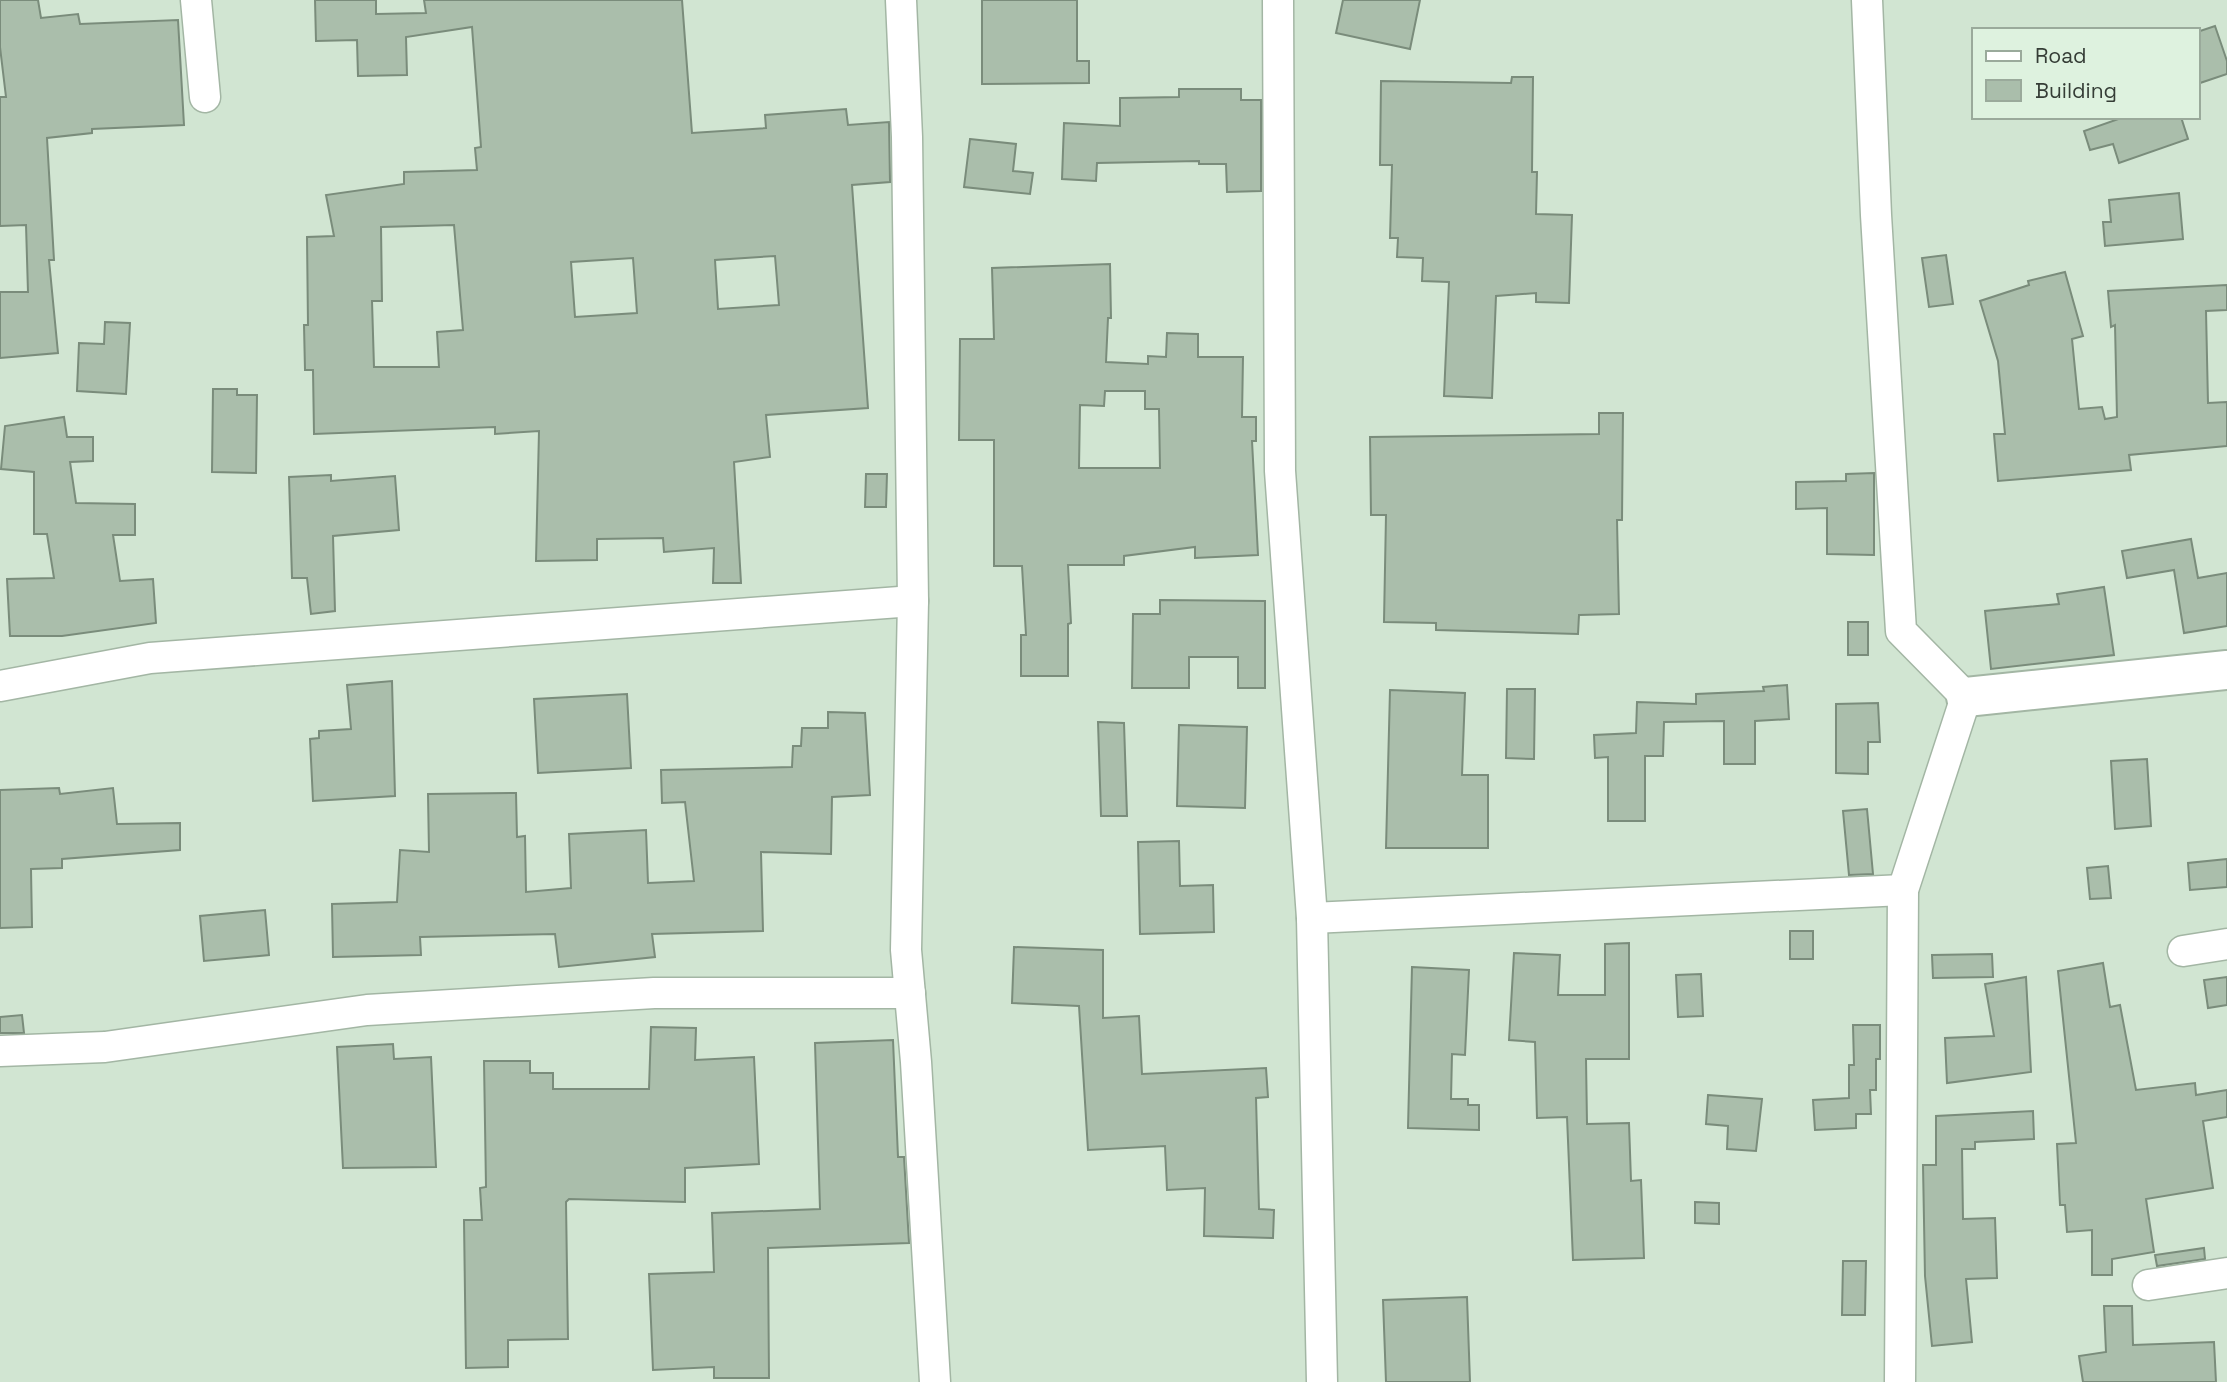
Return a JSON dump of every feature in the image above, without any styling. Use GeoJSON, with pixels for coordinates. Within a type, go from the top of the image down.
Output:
{"type":"FeatureCollection","features":[{"type":"Feature","properties":{"kind":"street"},"geometry":{"type":"LineString","coordinates":[[196,0],[205,97]]}},
{"type":"Feature","properties":{"kind":"street"},"geometry":{"type":"LineString","coordinates":[[901,0],[907,137],[913,601],[906,950],[935,1382]]}},
{"type":"Feature","properties":{"kind":"street"},"geometry":{"type":"LineString","coordinates":[[1278,0],[1280,471],[1312,918],[1322,1382]]}},
{"type":"Feature","properties":{"kind":"street"},"geometry":{"type":"LineString","coordinates":[[1867,0],[1876,215],[1902,631],[1966,696]]}},
{"type":"Feature","properties":{"kind":"street"},"geometry":{"type":"LineString","coordinates":[[0,686],[150,658],[913,601]]}},
{"type":"Feature","properties":{"kind":"street"},"geometry":{"type":"LineString","coordinates":[[1966,696],[2227,670]]}},
{"type":"Feature","properties":{"kind":"street"},"geometry":{"type":"LineString","coordinates":[[1900,1382],[1903,890],[1966,696]]}},
{"type":"Feature","properties":{"kind":"street"},"geometry":{"type":"LineString","coordinates":[[1312,918],[1903,890]]}},
{"type":"Feature","properties":{"kind":"street"},"geometry":{"type":"LineString","coordinates":[[2183,951],[2227,944]]}},
{"type":"Feature","properties":{"kind":"street"},"geometry":{"type":"LineString","coordinates":[[0,1051],[105,1047],[367,1010],[654,993],[910,993]]}},
{"type":"Feature","properties":{"kind":"street"},"geometry":{"type":"LineString","coordinates":[[2148,1285],[2227,1273]]}},
{"type":"Feature","properties":{"kind":"building"},"geometry":{"type":"Polygon","coordinates":[[[0,0],[38,0],[41,18],[78,14],[80,24],[178,20],[184,125],[92,129],[92,133],[47,138],[54,260],[49,260],[58,353],[0,358],[0,292],[28,292],[26,225],[0,226],[0,97],[6,97],[0,47],[0,0]]]}},
{"type":"Feature","properties":{"kind":"building"},"geometry":{"type":"Polygon","coordinates":[[[315,0],[376,0],[376,14],[426,13],[424,0],[682,0],[692,133],[766,128],[765,115],[846,109],[848,125],[889,122],[890,182],[852,185],[868,408],[766,415],[770,457],[734,462],[741,583],[713,583],[714,548],[664,552],[663,538],[597,539],[597,560],[536,561],[539,431],[495,434],[495,427],[314,434],[313,370],[305,370],[304,325],[308,325],[307,237],[334,236],[326,195],[404,184],[404,172],[477,170],[475,148],[481,147],[472,27],[406,37],[407,75],[358,76],[357,40],[316,41],[315,0]],[[454,225],[381,227],[382,301],[372,301],[374,367],[439,367],[437,332],[463,330],[454,225]],[[775,256],[715,260],[718,309],[779,305],[775,256]],[[633,258],[571,262],[575,317],[637,313],[633,258]]]}},
{"type":"Feature","properties":{"kind":"building"},"geometry":{"type":"Polygon","coordinates":[[[982,0],[1077,0],[1077,61],[1089,61],[1089,83],[982,84],[982,0]]]}},
{"type":"Feature","properties":{"kind":"building"},"geometry":{"type":"Polygon","coordinates":[[[1343,0],[1420,0],[1410,49],[1336,33],[1343,0]]]}},
{"type":"Feature","properties":{"kind":"building"},"geometry":{"type":"Polygon","coordinates":[[[2215,26],[2227,61],[2227,74],[2199,83],[2199,31],[2215,26]]]}},
{"type":"Feature","properties":{"kind":"building"},"geometry":{"type":"Polygon","coordinates":[[[1512,77],[1533,77],[1532,172],[1537,172],[1536,214],[1572,215],[1569,303],[1536,302],[1536,293],[1496,296],[1492,398],[1444,396],[1449,282],[1422,281],[1423,258],[1397,257],[1398,238],[1390,238],[1392,165],[1380,165],[1381,81],[1511,83],[1512,77]]]}},
{"type":"Feature","properties":{"kind":"building"},"geometry":{"type":"Polygon","coordinates":[[[1179,89],[1241,89],[1241,100],[1261,100],[1261,191],[1227,192],[1226,164],[1199,164],[1199,161],[1097,163],[1096,181],[1062,179],[1064,123],[1120,126],[1120,98],[1179,97],[1179,89]]]}},
{"type":"Feature","properties":{"kind":"building"},"geometry":{"type":"Polygon","coordinates":[[[2118,119],[2182,119],[2188,139],[2119,163],[2113,144],[2090,150],[2084,131],[2118,119]]]}},
{"type":"Feature","properties":{"kind":"building"},"geometry":{"type":"Polygon","coordinates":[[[970,139],[1016,144],[1013,171],[1033,173],[1030,194],[964,187],[970,139]]]}},
{"type":"Feature","properties":{"kind":"building"},"geometry":{"type":"Polygon","coordinates":[[[2179,193],[2183,239],[2105,246],[2103,222],[2111,222],[2109,200],[2179,193]]]}},
{"type":"Feature","properties":{"kind":"building"},"geometry":{"type":"Polygon","coordinates":[[[1946,255],[1953,304],[1929,307],[1922,258],[1946,255]]]}},
{"type":"Feature","properties":{"kind":"building"},"geometry":{"type":"Polygon","coordinates":[[[1110,264],[1111,318],[1108,318],[1106,362],[1148,364],[1148,356],[1166,357],[1167,333],[1198,334],[1198,357],[1243,357],[1242,417],[1256,417],[1256,441],[1252,441],[1258,555],[1195,558],[1195,547],[1124,556],[1124,565],[1068,565],[1071,623],[1068,624],[1068,676],[1021,676],[1021,635],[1026,635],[1022,566],[994,566],[994,440],[959,440],[960,339],[994,339],[992,268],[1110,264]],[[1105,391],[1104,406],[1080,405],[1079,468],[1160,468],[1159,409],[1145,409],[1145,391],[1105,391]]]}},
{"type":"Feature","properties":{"kind":"building"},"geometry":{"type":"Polygon","coordinates":[[[2065,272],[2083,336],[2072,339],[2079,409],[2102,407],[2105,419],[2117,417],[2115,325],[2111,327],[2108,291],[2227,285],[2227,310],[2206,311],[2208,403],[2227,402],[2227,446],[2129,455],[2131,470],[1998,481],[1994,434],[2005,434],[1998,361],[1980,301],[2029,285],[2028,281],[2065,272]]]}},
{"type":"Feature","properties":{"kind":"building"},"geometry":{"type":"Polygon","coordinates":[[[105,322],[130,323],[126,394],[77,391],[79,343],[104,344],[105,322]]]}},
{"type":"Feature","properties":{"kind":"building"},"geometry":{"type":"Polygon","coordinates":[[[213,389],[237,389],[237,395],[257,395],[256,473],[212,472],[213,389]]]}},
{"type":"Feature","properties":{"kind":"building"},"geometry":{"type":"Polygon","coordinates":[[[1599,413],[1623,413],[1622,520],[1617,520],[1619,614],[1579,615],[1578,634],[1436,630],[1436,623],[1384,622],[1386,515],[1371,515],[1370,437],[1599,434],[1599,413]]]}},
{"type":"Feature","properties":{"kind":"building"},"geometry":{"type":"Polygon","coordinates":[[[64,417],[67,437],[93,437],[93,461],[70,462],[76,503],[135,504],[135,535],[113,535],[120,581],[153,579],[156,623],[62,636],[10,636],[7,579],[54,578],[47,534],[34,534],[34,472],[1,469],[5,426],[64,417]]]}},
{"type":"Feature","properties":{"kind":"building"},"geometry":{"type":"Polygon","coordinates":[[[1874,473],[1874,555],[1827,554],[1827,508],[1796,509],[1796,482],[1846,481],[1846,474],[1874,473]]]}},
{"type":"Feature","properties":{"kind":"building"},"geometry":{"type":"Polygon","coordinates":[[[866,474],[887,474],[886,507],[865,507],[866,474]]]}},
{"type":"Feature","properties":{"kind":"building"},"geometry":{"type":"Polygon","coordinates":[[[331,475],[331,481],[395,476],[399,530],[333,536],[335,611],[311,614],[307,578],[292,578],[289,477],[331,475]]]}},
{"type":"Feature","properties":{"kind":"building"},"geometry":{"type":"Polygon","coordinates":[[[2191,539],[2198,578],[2227,573],[2227,626],[2184,633],[2174,570],[2127,578],[2122,551],[2191,539]]]}},
{"type":"Feature","properties":{"kind":"building"},"geometry":{"type":"Polygon","coordinates":[[[2104,587],[2114,655],[1991,669],[1985,611],[2059,604],[2057,594],[2104,587]]]}},
{"type":"Feature","properties":{"kind":"building"},"geometry":{"type":"Polygon","coordinates":[[[1160,600],[1265,601],[1265,688],[1238,688],[1238,657],[1189,657],[1189,688],[1132,688],[1133,614],[1160,614],[1160,600]]]}},
{"type":"Feature","properties":{"kind":"building"},"geometry":{"type":"Polygon","coordinates":[[[1848,622],[1868,622],[1868,655],[1848,655],[1848,622]]]}},
{"type":"Feature","properties":{"kind":"building"},"geometry":{"type":"Polygon","coordinates":[[[392,681],[395,796],[313,801],[310,739],[319,738],[319,731],[351,729],[347,685],[392,681]]]}},
{"type":"Feature","properties":{"kind":"building"},"geometry":{"type":"Polygon","coordinates":[[[1787,685],[1789,719],[1755,721],[1755,764],[1724,764],[1724,721],[1664,722],[1663,756],[1645,756],[1645,821],[1608,821],[1608,757],[1595,758],[1594,735],[1636,733],[1637,702],[1696,704],[1696,694],[1764,691],[1763,687],[1787,685]]]}},
{"type":"Feature","properties":{"kind":"building"},"geometry":{"type":"Polygon","coordinates":[[[1507,689],[1535,689],[1534,759],[1506,758],[1507,689]]]}},
{"type":"Feature","properties":{"kind":"building"},"geometry":{"type":"Polygon","coordinates":[[[1390,690],[1465,693],[1462,775],[1488,775],[1488,848],[1386,848],[1390,690]]]}},
{"type":"Feature","properties":{"kind":"building"},"geometry":{"type":"Polygon","coordinates":[[[627,694],[631,768],[538,773],[534,699],[627,694]]]}},
{"type":"Feature","properties":{"kind":"building"},"geometry":{"type":"Polygon","coordinates":[[[1878,703],[1880,742],[1868,742],[1868,774],[1836,773],[1836,704],[1878,703]]]}},
{"type":"Feature","properties":{"kind":"building"},"geometry":{"type":"Polygon","coordinates":[[[828,712],[865,713],[870,795],[832,797],[831,854],[761,852],[763,931],[652,934],[655,957],[559,967],[555,934],[420,937],[421,955],[333,957],[332,904],[397,902],[400,850],[429,852],[428,794],[516,793],[517,837],[525,836],[526,892],[571,888],[569,834],[646,830],[648,883],[694,881],[685,802],[662,803],[661,770],[792,767],[793,746],[801,746],[802,728],[828,728],[828,712]]]}},
{"type":"Feature","properties":{"kind":"building"},"geometry":{"type":"Polygon","coordinates":[[[1098,722],[1124,723],[1127,816],[1101,816],[1098,722]]]}},
{"type":"Feature","properties":{"kind":"building"},"geometry":{"type":"Polygon","coordinates":[[[1179,725],[1247,727],[1245,808],[1177,806],[1179,725]]]}},
{"type":"Feature","properties":{"kind":"building"},"geometry":{"type":"Polygon","coordinates":[[[2147,759],[2151,826],[2115,829],[2111,761],[2147,759]]]}},
{"type":"Feature","properties":{"kind":"building"},"geometry":{"type":"Polygon","coordinates":[[[59,788],[60,794],[113,788],[117,824],[180,823],[180,850],[62,859],[62,868],[31,869],[32,927],[0,928],[0,790],[59,788]]]}},
{"type":"Feature","properties":{"kind":"building"},"geometry":{"type":"Polygon","coordinates":[[[1867,809],[1873,874],[1849,875],[1843,811],[1867,809]]]}},
{"type":"Feature","properties":{"kind":"building"},"geometry":{"type":"Polygon","coordinates":[[[1179,841],[1180,886],[1213,885],[1214,932],[1140,934],[1138,842],[1179,841]]]}},
{"type":"Feature","properties":{"kind":"building"},"geometry":{"type":"Polygon","coordinates":[[[2227,859],[2227,887],[2190,890],[2188,863],[2227,859]]]}},
{"type":"Feature","properties":{"kind":"building"},"geometry":{"type":"Polygon","coordinates":[[[2108,866],[2111,898],[2090,899],[2087,868],[2108,866]]]}},
{"type":"Feature","properties":{"kind":"building"},"geometry":{"type":"Polygon","coordinates":[[[265,910],[269,955],[204,961],[200,916],[265,910]]]}},
{"type":"Feature","properties":{"kind":"building"},"geometry":{"type":"Polygon","coordinates":[[[1790,931],[1813,931],[1813,959],[1790,959],[1790,931]]]}},
{"type":"Feature","properties":{"kind":"building"},"geometry":{"type":"Polygon","coordinates":[[[1629,943],[1629,1059],[1586,1059],[1587,1124],[1629,1123],[1631,1181],[1641,1180],[1644,1258],[1573,1260],[1567,1117],[1537,1118],[1535,1042],[1509,1040],[1514,953],[1560,955],[1558,995],[1605,995],[1605,944],[1629,943]]]}},
{"type":"Feature","properties":{"kind":"building"},"geometry":{"type":"Polygon","coordinates":[[[1014,947],[1103,950],[1103,1018],[1139,1016],[1142,1074],[1266,1068],[1268,1097],[1256,1098],[1259,1209],[1274,1210],[1273,1238],[1204,1236],[1205,1188],[1167,1190],[1165,1146],[1088,1150],[1079,1006],[1012,1003],[1014,947]]]}},
{"type":"Feature","properties":{"kind":"building"},"geometry":{"type":"Polygon","coordinates":[[[1992,954],[1993,977],[1933,978],[1932,955],[1992,954]]]}},
{"type":"Feature","properties":{"kind":"building"},"geometry":{"type":"Polygon","coordinates":[[[2103,963],[2110,1007],[2120,1005],[2136,1090],[2195,1083],[2196,1095],[2227,1090],[2227,1117],[2203,1121],[2213,1188],[2146,1199],[2154,1252],[2112,1259],[2112,1275],[2092,1275],[2092,1230],[2067,1232],[2065,1205],[2060,1205],[2057,1144],[2076,1143],[2058,971],[2103,963]]]}},
{"type":"Feature","properties":{"kind":"building"},"geometry":{"type":"Polygon","coordinates":[[[1412,967],[1469,970],[1465,1055],[1452,1054],[1451,1099],[1468,1099],[1468,1105],[1479,1105],[1479,1130],[1408,1128],[1412,967]]]}},
{"type":"Feature","properties":{"kind":"building"},"geometry":{"type":"Polygon","coordinates":[[[1701,974],[1703,1016],[1678,1017],[1676,975],[1701,974]]]}},
{"type":"Feature","properties":{"kind":"building"},"geometry":{"type":"Polygon","coordinates":[[[2026,977],[2031,1072],[1947,1083],[1945,1038],[1994,1036],[1985,984],[2026,977]]]}},
{"type":"Feature","properties":{"kind":"building"},"geometry":{"type":"Polygon","coordinates":[[[2227,977],[2227,1005],[2208,1008],[2204,980],[2227,977]]]}},
{"type":"Feature","properties":{"kind":"building"},"geometry":{"type":"Polygon","coordinates":[[[22,1015],[24,1033],[0,1033],[0,1017],[22,1015]]]}},
{"type":"Feature","properties":{"kind":"building"},"geometry":{"type":"Polygon","coordinates":[[[1853,1025],[1880,1025],[1880,1059],[1876,1059],[1876,1090],[1870,1090],[1871,1114],[1856,1114],[1856,1128],[1815,1130],[1813,1100],[1849,1098],[1849,1065],[1854,1065],[1853,1025]]]}},
{"type":"Feature","properties":{"kind":"building"},"geometry":{"type":"Polygon","coordinates":[[[651,1027],[696,1028],[695,1060],[754,1057],[759,1164],[685,1168],[685,1202],[569,1199],[566,1202],[568,1339],[508,1340],[508,1367],[466,1368],[464,1220],[482,1220],[480,1188],[486,1187],[484,1061],[530,1061],[530,1073],[553,1073],[553,1089],[649,1089],[651,1027]]]}},
{"type":"Feature","properties":{"kind":"building"},"geometry":{"type":"Polygon","coordinates":[[[893,1040],[898,1157],[904,1157],[909,1243],[768,1248],[769,1378],[714,1378],[714,1367],[653,1370],[649,1274],[714,1272],[712,1213],[820,1209],[815,1043],[893,1040]]]}},
{"type":"Feature","properties":{"kind":"building"},"geometry":{"type":"Polygon","coordinates":[[[393,1044],[394,1059],[431,1057],[436,1167],[343,1168],[337,1047],[393,1044]]]}},
{"type":"Feature","properties":{"kind":"building"},"geometry":{"type":"Polygon","coordinates":[[[1708,1095],[1762,1099],[1756,1151],[1727,1149],[1728,1126],[1706,1124],[1708,1095]]]}},
{"type":"Feature","properties":{"kind":"building"},"geometry":{"type":"Polygon","coordinates":[[[2033,1111],[2034,1139],[1975,1142],[1975,1149],[1962,1149],[1963,1219],[1995,1218],[1997,1278],[1966,1279],[1972,1342],[1932,1346],[1925,1276],[1923,1165],[1936,1165],[1936,1116],[2033,1111]]]}},
{"type":"Feature","properties":{"kind":"building"},"geometry":{"type":"Polygon","coordinates":[[[1695,1202],[1719,1203],[1719,1224],[1695,1223],[1695,1202]]]}},
{"type":"Feature","properties":{"kind":"building"},"geometry":{"type":"Polygon","coordinates":[[[2204,1248],[2205,1259],[2157,1266],[2155,1255],[2204,1248]]]}},
{"type":"Feature","properties":{"kind":"building"},"geometry":{"type":"Polygon","coordinates":[[[1843,1261],[1866,1261],[1865,1315],[1842,1315],[1843,1261]]]}},
{"type":"Feature","properties":{"kind":"building"},"geometry":{"type":"Polygon","coordinates":[[[1467,1297],[1470,1382],[1386,1382],[1383,1300],[1467,1297]]]}},
{"type":"Feature","properties":{"kind":"building"},"geometry":{"type":"Polygon","coordinates":[[[2104,1306],[2132,1306],[2133,1345],[2214,1342],[2216,1382],[2083,1382],[2079,1356],[2106,1352],[2104,1306]]]}}]}
